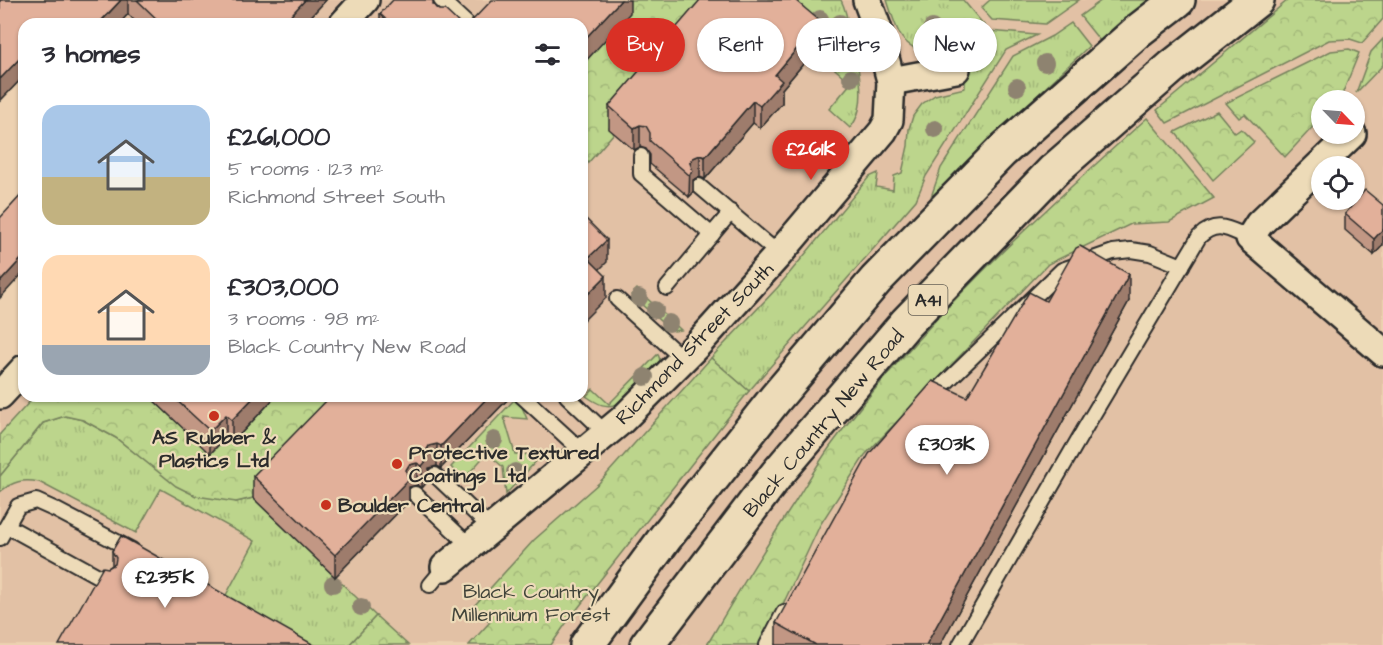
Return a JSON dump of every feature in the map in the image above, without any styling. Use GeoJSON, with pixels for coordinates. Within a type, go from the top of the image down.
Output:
{"type":"FeatureCollection","features":[{"type":"Feature","properties":{"kind":"highway","name":"A41"},"geometry":{"type":"LineString","coordinates":[[587,645],[687,510],[775,399],[876,280],[1001,152],[1139,30],[1178,0]]}},
{"type":"Feature","properties":{"kind":"highway","name":"Black Country New Road"},"geometry":{"type":"LineString","coordinates":[[647,645],[777,474],[906,323],[1053,171],[1172,67],[1257,0]]}},
{"type":"Feature","properties":{"kind":"street","name":"Richmond Street South"},"geometry":{"type":"LineString","coordinates":[[438,576],[470,546],[622,420],[698,344],[779,254],[883,131],[889,120],[891,81],[877,27],[867,0]]}},
{"type":"Feature","properties":{"kind":"street"},"geometry":{"type":"LineString","coordinates":[[348,18],[362,1]]}},
{"type":"Feature","properties":{"kind":"street"},"geometry":{"type":"LineString","coordinates":[[891,81],[940,72]]}},
{"type":"Feature","properties":{"kind":"street"},"geometry":{"type":"LineString","coordinates":[[1342,144],[1259,224],[1250,238],[1383,352]]}},
{"type":"Feature","properties":{"kind":"street"},"geometry":{"type":"LineString","coordinates":[[0,395],[18,376]]}},
{"type":"Feature","properties":{"kind":"lane"},"geometry":{"type":"LineString","coordinates":[[441,0],[461,18]]}},
{"type":"Feature","properties":{"kind":"lane"},"geometry":{"type":"LineString","coordinates":[[447,18],[453,11]]}},
{"type":"Feature","properties":{"kind":"lane"},"geometry":{"type":"LineString","coordinates":[[641,156],[641,174],[712,235]]}},
{"type":"Feature","properties":{"kind":"lane"},"geometry":{"type":"LineString","coordinates":[[699,186],[779,254]]}},
{"type":"Feature","properties":{"kind":"lane"},"geometry":{"type":"LineString","coordinates":[[667,288],[731,213]]}},
{"type":"Feature","properties":{"kind":"lane"},"geometry":{"type":"LineString","coordinates":[[960,645],[1199,237],[1213,226],[1227,228],[1250,238]]}},
{"type":"Feature","properties":{"kind":"lane"},"geometry":{"type":"LineString","coordinates":[[922,407],[1062,270],[1113,252],[1131,250],[1150,253],[1182,266]]}},
{"type":"Feature","properties":{"kind":"lane"},"geometry":{"type":"LineString","coordinates":[[617,299],[683,359]]}},
{"type":"Feature","properties":{"kind":"lane"},"geometry":{"type":"LineString","coordinates":[[529,402],[583,452]]}},
{"type":"Feature","properties":{"kind":"lane"},"geometry":{"type":"LineString","coordinates":[[573,402],[606,433]]}},
{"type":"Feature","properties":{"kind":"lane"},"geometry":{"type":"LineString","coordinates":[[435,474],[492,528]]}},
{"type":"Feature","properties":{"kind":"lane"},"geometry":{"type":"LineString","coordinates":[[416,494],[470,546]]}},
{"type":"Feature","properties":{"kind":"lane"},"geometry":{"type":"LineString","coordinates":[[0,538],[18,506],[36,501],[149,559]]}},
{"type":"Feature","properties":{"kind":"lane"},"geometry":{"type":"LineString","coordinates":[[7,526],[107,581]]}},
{"type":"Feature","properties":{"kind":"lane"},"geometry":{"type":"LineString","coordinates":[[767,645],[793,597]]}},
{"type":"Feature","properties":{"kind":"shaded area"},"geometry":{"type":"Polygon","coordinates":[[[0,0],[1383,0],[1383,645],[0,645],[0,395],[18,376],[18,402],[588,402],[588,18],[18,18],[18,61],[14,86],[0,101],[0,0]]]}},
{"type":"Feature","properties":{"kind":"green space"},"geometry":{"type":"Polygon","coordinates":[[[627,0],[719,0],[704,18],[697,18],[697,26],[685,40],[685,18],[615,18],[627,0]]]}},
{"type":"Feature","properties":{"kind":"green space"},"geometry":{"type":"Polygon","coordinates":[[[769,0],[841,0],[847,18],[796,18],[796,23],[769,0]]]}},
{"type":"Feature","properties":{"kind":"green space"},"geometry":{"type":"Polygon","coordinates":[[[887,0],[963,0],[978,18],[913,18],[913,47],[901,36],[901,18],[893,18],[887,0]]]}},
{"type":"Feature","properties":{"kind":"green space"},"geometry":{"type":"Polygon","coordinates":[[[990,0],[1079,0],[1045,24],[997,20],[997,18],[990,18],[981,8],[990,0]]]}},
{"type":"Feature","properties":{"kind":"green space"},"geometry":{"type":"Polygon","coordinates":[[[1102,0],[1151,0],[1100,41],[1080,16],[1102,0]]]}},
{"type":"Feature","properties":{"kind":"green space"},"geometry":{"type":"Polygon","coordinates":[[[1288,0],[1383,0],[1383,19],[1362,43],[1350,39],[1329,40],[1167,123],[1157,110],[1288,0]]]}},
{"type":"Feature","properties":{"kind":"green space"},"geometry":{"type":"Polygon","coordinates":[[[1071,23],[1089,46],[931,197],[941,168],[1013,56],[1052,36],[1071,23]]]}},
{"type":"Feature","properties":{"kind":"green space"},"geometry":{"type":"Polygon","coordinates":[[[606,30],[606,72],[657,72],[609,128],[614,133],[588,163],[588,56],[606,30]]]}},
{"type":"Feature","properties":{"kind":"green space"},"geometry":{"type":"Polygon","coordinates":[[[997,32],[1037,35],[1006,50],[997,64],[997,32]]]}},
{"type":"Feature","properties":{"kind":"green space"},"geometry":{"type":"Polygon","coordinates":[[[1383,39],[1383,65],[1357,90],[1371,52],[1383,39]]]}},
{"type":"Feature","properties":{"kind":"green space"},"geometry":{"type":"Polygon","coordinates":[[[1349,49],[1359,53],[1344,90],[1311,90],[1311,129],[1285,157],[1245,114],[1239,118],[1226,103],[1331,51],[1349,49]]]}},
{"type":"Feature","properties":{"kind":"green space"},"geometry":{"type":"Polygon","coordinates":[[[838,72],[859,72],[860,107],[850,128],[829,109],[851,83],[838,72]]]}},
{"type":"Feature","properties":{"kind":"green space"},"geometry":{"type":"Polygon","coordinates":[[[965,72],[992,72],[926,176],[916,200],[749,391],[711,358],[778,287],[869,177],[878,173],[876,187],[893,190],[894,176],[902,173],[913,116],[922,104],[935,95],[965,88],[965,72]]]}},
{"type":"Feature","properties":{"kind":"green space"},"geometry":{"type":"Polygon","coordinates":[[[1217,111],[1235,133],[1241,129],[1254,142],[1213,180],[1175,132],[1217,111]]]}},
{"type":"Feature","properties":{"kind":"green space"},"geometry":{"type":"Polygon","coordinates":[[[1147,118],[1214,198],[1169,222],[1131,224],[1048,264],[865,455],[820,525],[764,645],[707,645],[822,458],[867,399],[941,314],[981,273],[1021,233],[1147,118]]]}},
{"type":"Feature","properties":{"kind":"green space"},"geometry":{"type":"Polygon","coordinates":[[[637,289],[681,330],[674,331],[668,328],[631,295],[637,289]]]}},
{"type":"Feature","properties":{"kind":"green space"},"geometry":{"type":"Polygon","coordinates":[[[658,354],[661,363],[620,404],[602,405],[588,397],[588,394],[593,389],[609,404],[658,354]]]}},
{"type":"Feature","properties":{"kind":"green space","name":"Black Country Millennium Forest"},"geometry":{"type":"Polygon","coordinates":[[[711,358],[749,391],[551,645],[469,645],[490,622],[474,606],[534,540],[599,483],[711,358]]]}},
{"type":"Feature","properties":{"kind":"green space"},"geometry":{"type":"Polygon","coordinates":[[[29,402],[155,402],[210,453],[226,437],[232,442],[270,402],[347,402],[253,498],[236,502],[196,496],[176,486],[116,438],[83,420],[65,416],[43,423],[0,476],[0,434],[29,402]]]}},
{"type":"Feature","properties":{"kind":"green space"},"geometry":{"type":"Polygon","coordinates":[[[512,402],[516,402],[522,407],[527,419],[504,417],[515,454],[538,455],[539,458],[506,494],[503,467],[487,453],[463,480],[451,467],[512,402]]]}},
{"type":"Feature","properties":{"kind":"green space"},"geometry":{"type":"Polygon","coordinates":[[[65,416],[83,420],[116,438],[138,455],[236,502],[253,498],[376,616],[349,645],[289,645],[217,612],[255,541],[161,489],[136,533],[39,482],[18,482],[0,492],[0,476],[43,423],[65,416]]]}},
{"type":"Feature","properties":{"kind":"green space","name":"Black Country Millennium Forest"},"geometry":{"type":"Polygon","coordinates":[[[376,616],[408,645],[349,645],[376,616]]]}},
{"type":"Feature","properties":{"kind":"building"},"geometry":{"type":"Polygon","coordinates":[[[0,0],[121,0],[104,18],[18,18],[18,60],[0,79],[0,0]]]}},
{"type":"Feature","properties":{"kind":"building"},"geometry":{"type":"Polygon","coordinates":[[[137,0],[305,0],[288,18],[156,18],[137,0]]]}},
{"type":"Feature","properties":{"kind":"building"},"geometry":{"type":"Polygon","coordinates":[[[393,0],[433,0],[436,8],[445,10],[454,18],[384,18],[380,14],[393,0]]]}},
{"type":"Feature","properties":{"kind":"building"},"geometry":{"type":"Polygon","coordinates":[[[492,0],[621,0],[588,36],[588,18],[475,18],[492,0]]]}},
{"type":"Feature","properties":{"kind":"building"},"geometry":{"type":"Polygon","coordinates":[[[700,0],[795,0],[816,18],[796,18],[796,50],[784,64],[784,18],[697,18],[697,72],[778,72],[775,75],[782,81],[760,106],[753,101],[705,157],[700,155],[693,158],[690,163],[693,171],[689,175],[650,141],[650,133],[646,126],[640,125],[634,128],[609,106],[638,72],[685,72],[685,18],[700,0]]]}},
{"type":"Feature","properties":{"kind":"building"},"geometry":{"type":"Polygon","coordinates":[[[1365,190],[1383,205],[1383,229],[1374,239],[1345,214],[1348,210],[1365,210],[1365,190]]]}},
{"type":"Feature","properties":{"kind":"building"},"geometry":{"type":"Polygon","coordinates":[[[18,198],[18,262],[0,282],[0,218],[18,198]]]}},
{"type":"Feature","properties":{"kind":"building"},"geometry":{"type":"Polygon","coordinates":[[[588,221],[607,240],[588,258],[588,221]]]}},
{"type":"Feature","properties":{"kind":"building"},"geometry":{"type":"Polygon","coordinates":[[[1080,246],[1129,274],[926,645],[816,645],[776,623],[869,454],[933,381],[967,397],[1029,292],[1046,301],[1076,248],[1080,246]]]}},
{"type":"Feature","properties":{"kind":"building"},"geometry":{"type":"Polygon","coordinates":[[[588,258],[606,276],[588,294],[588,258]]]}},
{"type":"Feature","properties":{"kind":"building"},"geometry":{"type":"Polygon","coordinates":[[[179,402],[249,402],[232,420],[226,415],[210,431],[179,402]]]}},
{"type":"Feature","properties":{"kind":"building"},"geometry":{"type":"Polygon","coordinates":[[[325,402],[483,402],[441,446],[437,444],[429,446],[426,451],[428,459],[422,466],[417,463],[409,465],[406,470],[409,479],[335,555],[253,476],[325,402]]]}},
{"type":"Feature","properties":{"kind":"building"},"geometry":{"type":"Polygon","coordinates":[[[121,536],[314,645],[59,645],[103,567],[108,568],[115,564],[116,558],[112,551],[121,536]]]}},
{"type":"Feature","properties":{"kind":"place","name":"AS Rubber & Plastics Ltd"},"geometry":{"type":"Point","coordinates":[214,416]}},
{"type":"Feature","properties":{"kind":"place","name":"Protective Textured Coatings Ltd"},"geometry":{"type":"Point","coordinates":[397,464]}},
{"type":"Feature","properties":{"kind":"place","name":"Boulder Central"},"geometry":{"type":"Point","coordinates":[326,505]}}]}
